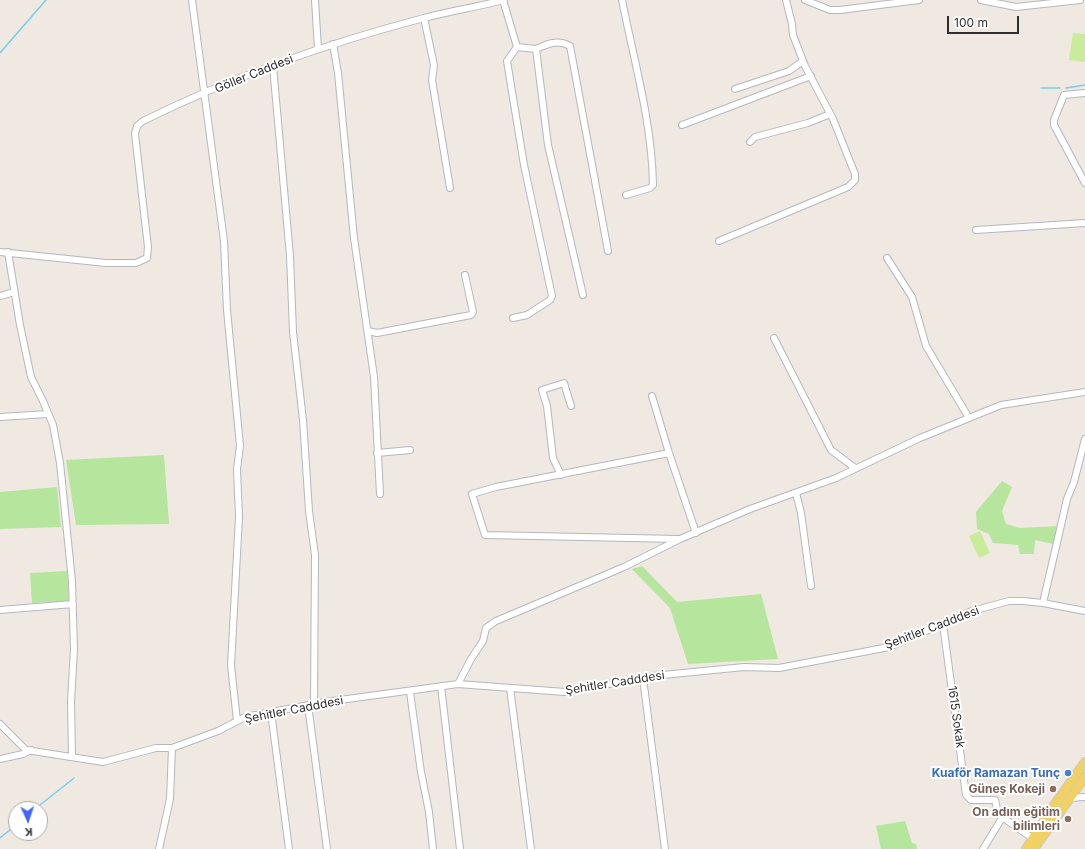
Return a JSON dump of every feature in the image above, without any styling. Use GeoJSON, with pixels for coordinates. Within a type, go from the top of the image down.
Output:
{"type":"FeatureCollection","features":[{"type":"Feature","properties":{"kind":"main road"},"geometry":{"type":"LineString","coordinates":[[1026,849],[1032,838],[1085,762]]}},
{"type":"Feature","properties":{"kind":"main road"},"geometry":{"type":"LineString","coordinates":[[1034,849],[1085,777]]}},
{"type":"Feature","properties":{"kind":"street"},"geometry":{"type":"LineString","coordinates":[[192,0],[224,241],[227,310],[240,446],[237,468],[239,517],[231,665],[237,721]]}},
{"type":"Feature","properties":{"kind":"street"},"geometry":{"type":"LineString","coordinates":[[315,0],[318,49]]}},
{"type":"Feature","properties":{"kind":"street"},"geometry":{"type":"LineString","coordinates":[[503,0],[517,47]]}},
{"type":"Feature","properties":{"kind":"street","name":"Göller Caddesi"},"geometry":{"type":"LineString","coordinates":[[8,252],[120,264],[136,263],[147,258],[148,247],[135,134],[137,126],[155,116],[205,94],[332,44],[424,18],[503,0]]}},
{"type":"Feature","properties":{"kind":"street"},"geometry":{"type":"LineString","coordinates":[[622,0],[646,110],[653,185],[650,188],[626,195]]}},
{"type":"Feature","properties":{"kind":"street"},"geometry":{"type":"LineString","coordinates":[[719,242],[853,184],[855,180],[855,174],[830,114],[793,35],[786,0]]}},
{"type":"Feature","properties":{"kind":"street"},"geometry":{"type":"LineString","coordinates":[[805,0],[830,10],[919,0]]}},
{"type":"Feature","properties":{"kind":"street"},"geometry":{"type":"LineString","coordinates":[[981,0],[1016,7],[1080,0]]}},
{"type":"Feature","properties":{"kind":"street"},"geometry":{"type":"LineString","coordinates":[[424,18],[434,65],[432,80],[450,188]]}},
{"type":"Feature","properties":{"kind":"street"},"geometry":{"type":"LineString","coordinates":[[517,47],[536,49],[555,42],[564,43],[570,46],[608,251]]}},
{"type":"Feature","properties":{"kind":"street"},"geometry":{"type":"LineString","coordinates":[[332,44],[338,73],[354,238],[374,377],[380,494]]}},
{"type":"Feature","properties":{"kind":"street"},"geometry":{"type":"LineString","coordinates":[[513,318],[528,315],[550,300],[552,296],[524,165],[506,61],[517,47]]}},
{"type":"Feature","properties":{"kind":"street"},"geometry":{"type":"LineString","coordinates":[[536,49],[550,152],[583,295]]}},
{"type":"Feature","properties":{"kind":"street"},"geometry":{"type":"LineString","coordinates":[[734,90],[788,71],[804,61]]}},
{"type":"Feature","properties":{"kind":"street"},"geometry":{"type":"LineString","coordinates":[[273,66],[290,256],[292,332],[303,420],[309,504],[315,555],[311,704],[327,849]]}},
{"type":"Feature","properties":{"kind":"street"},"geometry":{"type":"LineString","coordinates":[[682,125],[811,76]]}},
{"type":"Feature","properties":{"kind":"street"},"geometry":{"type":"LineString","coordinates":[[1085,93],[1064,95],[1054,120],[1058,133],[1085,183]]}},
{"type":"Feature","properties":{"kind":"street"},"geometry":{"type":"LineString","coordinates":[[750,142],[755,138],[808,123],[830,114]]}},
{"type":"Feature","properties":{"kind":"street"},"geometry":{"type":"LineString","coordinates":[[976,230],[1085,223]]}},
{"type":"Feature","properties":{"kind":"street"},"geometry":{"type":"LineString","coordinates":[[0,252],[8,252],[14,292],[31,377],[53,425],[60,463],[71,558],[73,604],[74,649],[71,701],[72,757]]}},
{"type":"Feature","properties":{"kind":"street"},"geometry":{"type":"LineString","coordinates":[[887,258],[912,297],[926,346],[969,418]]}},
{"type":"Feature","properties":{"kind":"street"},"geometry":{"type":"LineString","coordinates":[[368,331],[377,333],[471,315],[472,312],[465,275]]}},
{"type":"Feature","properties":{"kind":"street"},"geometry":{"type":"LineString","coordinates":[[0,296],[14,292]]}},
{"type":"Feature","properties":{"kind":"street"},"geometry":{"type":"LineString","coordinates":[[774,338],[831,450],[855,468]]}},
{"type":"Feature","properties":{"kind":"street"},"geometry":{"type":"LineString","coordinates":[[561,475],[553,458],[547,406],[542,390],[564,383],[571,406]]}},
{"type":"Feature","properties":{"kind":"street"},"geometry":{"type":"LineString","coordinates":[[458,684],[471,659],[484,641],[486,628],[529,606],[624,567],[680,539],[750,509],[796,493],[913,441],[1001,405],[1085,392]]}},
{"type":"Feature","properties":{"kind":"street"},"geometry":{"type":"LineString","coordinates":[[652,396],[669,453],[696,533]]}},
{"type":"Feature","properties":{"kind":"street"},"geometry":{"type":"LineString","coordinates":[[0,417],[48,414]]}},
{"type":"Feature","properties":{"kind":"street"},"geometry":{"type":"LineString","coordinates":[[1043,603],[1068,499],[1085,439]]}},
{"type":"Feature","properties":{"kind":"street"},"geometry":{"type":"LineString","coordinates":[[377,453],[410,450]]}},
{"type":"Feature","properties":{"kind":"street"},"geometry":{"type":"LineString","coordinates":[[669,453],[472,494],[485,535],[680,539]]}},
{"type":"Feature","properties":{"kind":"street"},"geometry":{"type":"LineString","coordinates":[[796,493],[801,513],[811,586]]}},
{"type":"Feature","properties":{"kind":"street","name":"Şehitler Cadddesi"},"geometry":{"type":"LineString","coordinates":[[31,750],[103,762],[156,748],[172,748],[218,731],[245,717],[311,704],[410,692],[458,684],[565,692],[643,678],[744,667],[779,668],[889,647],[972,611],[999,604],[1023,601],[1043,603],[1085,611]]}},
{"type":"Feature","properties":{"kind":"street"},"geometry":{"type":"LineString","coordinates":[[0,610],[73,604]]}},
{"type":"Feature","properties":{"kind":"street","name":"1615 Sokak"},"geometry":{"type":"LineString","coordinates":[[943,624],[966,795],[971,800],[995,800],[998,814],[1002,818]]}},
{"type":"Feature","properties":{"kind":"street"},"geometry":{"type":"LineString","coordinates":[[643,678],[665,849]]}},
{"type":"Feature","properties":{"kind":"street"},"geometry":{"type":"LineString","coordinates":[[441,686],[460,849]]}},
{"type":"Feature","properties":{"kind":"street"},"geometry":{"type":"LineString","coordinates":[[510,688],[531,849]]}},
{"type":"Feature","properties":{"kind":"street"},"geometry":{"type":"LineString","coordinates":[[410,692],[420,772],[429,812],[433,849]]}},
{"type":"Feature","properties":{"kind":"street"},"geometry":{"type":"LineString","coordinates":[[271,712],[289,849]]}},
{"type":"Feature","properties":{"kind":"street"},"geometry":{"type":"LineString","coordinates":[[0,724],[26,750],[31,750]]}},
{"type":"Feature","properties":{"kind":"street"},"geometry":{"type":"LineString","coordinates":[[159,849],[170,799],[172,748]]}},
{"type":"Feature","properties":{"kind":"street"},"geometry":{"type":"LineString","coordinates":[[0,759],[23,754],[31,750]]}},
{"type":"Feature","properties":{"kind":"street"},"geometry":{"type":"LineString","coordinates":[[1070,798],[1085,797]]}},
{"type":"Feature","properties":{"kind":"street"},"geometry":{"type":"LineString","coordinates":[[983,849],[1002,818],[1032,838]]}},
{"type":"Feature","properties":{"kind":"green space"},"geometry":{"type":"Polygon","coordinates":[[[1073,33],[1085,34],[1085,62],[1069,60],[1073,33]]]}},
{"type":"Feature","properties":{"kind":"green space"},"geometry":{"type":"Polygon","coordinates":[[[164,455],[169,524],[76,525],[66,460],[164,455]]]}},
{"type":"Feature","properties":{"kind":"green space"},"geometry":{"type":"Polygon","coordinates":[[[1002,481],[1012,487],[1002,511],[1006,524],[1020,528],[1059,526],[1053,544],[1035,540],[1034,554],[1020,554],[1018,545],[993,543],[989,534],[977,529],[976,512],[1002,481]]]}},
{"type":"Feature","properties":{"kind":"green space"},"geometry":{"type":"Polygon","coordinates":[[[57,487],[61,527],[0,529],[0,492],[57,487]]]}},
{"type":"Feature","properties":{"kind":"green space"},"geometry":{"type":"Polygon","coordinates":[[[980,531],[990,553],[979,558],[969,536],[980,531]]]}},
{"type":"Feature","properties":{"kind":"green space"},"geometry":{"type":"Polygon","coordinates":[[[642,566],[677,602],[761,594],[778,659],[688,664],[670,608],[632,569],[642,566]]]}},
{"type":"Feature","properties":{"kind":"green space"},"geometry":{"type":"Polygon","coordinates":[[[67,571],[69,601],[32,603],[30,573],[67,571]]]}},
{"type":"Feature","properties":{"kind":"green space"},"geometry":{"type":"Polygon","coordinates":[[[905,821],[912,843],[916,844],[917,849],[881,849],[876,826],[905,821]]]}},
{"type":"Feature","properties":{"kind":"waterway"},"geometry":{"type":"LineString","coordinates":[[0,53],[46,0]]}},
{"type":"Feature","properties":{"kind":"waterway"},"geometry":{"type":"LineString","coordinates":[[1066,88],[1085,85]]}},
{"type":"Feature","properties":{"kind":"waterway"},"geometry":{"type":"LineString","coordinates":[[1041,88],[1060,88]]}},
{"type":"Feature","properties":{"kind":"waterway"},"geometry":{"type":"LineString","coordinates":[[45,801],[74,778]]}},
{"type":"Feature","properties":{"kind":"waterway"},"geometry":{"type":"LineString","coordinates":[[0,838],[8,832]]}},
{"type":"Feature","properties":{"kind":"place","name":"Kuaför Ramazan Tunç"},"geometry":{"type":"Point","coordinates":[1068,773]}},
{"type":"Feature","properties":{"kind":"place","name":"Güneş Kokeji"},"geometry":{"type":"Point","coordinates":[1053,789]}},
{"type":"Feature","properties":{"kind":"place","name":"On adım eğitim bilimleri"},"geometry":{"type":"Point","coordinates":[1068,819]}}]}
